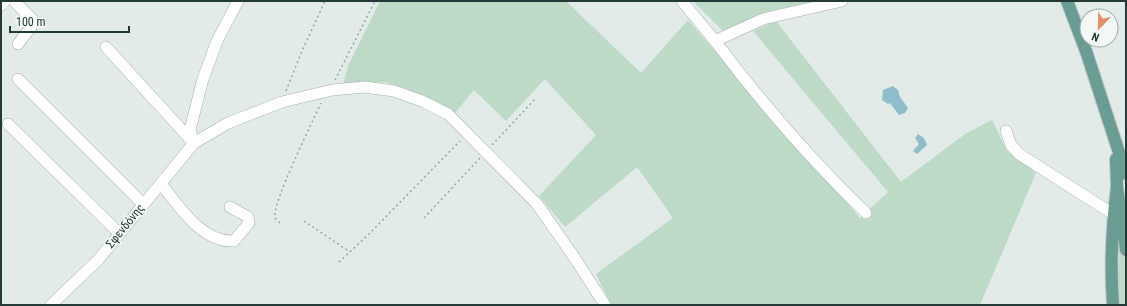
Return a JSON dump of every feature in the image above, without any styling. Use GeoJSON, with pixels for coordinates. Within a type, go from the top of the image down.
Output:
{"type":"FeatureCollection","features":[{"type":"Feature","properties":{"kind":"main road"},"geometry":{"type":"LineString","coordinates":[[1067,1],[1096,79],[1114,142],[1126,174]]}},
{"type":"Feature","properties":{"kind":"main road"},"geometry":{"type":"LineString","coordinates":[[1114,142],[1117,187],[1126,250]]}},
{"type":"Feature","properties":{"kind":"main road"},"geometry":{"type":"LineString","coordinates":[[1112,305],[1111,273],[1113,214],[1117,187]]}},
{"type":"Feature","properties":{"kind":"street"},"geometry":{"type":"LineString","coordinates":[[1,5],[5,1]]}},
{"type":"Feature","properties":{"kind":"street"},"geometry":{"type":"LineString","coordinates":[[14,1],[32,19],[31,27],[18,44]]}},
{"type":"Feature","properties":{"kind":"street"},"geometry":{"type":"LineString","coordinates":[[194,143],[190,130],[203,79],[217,41],[238,1]]}},
{"type":"Feature","properties":{"kind":"street"},"geometry":{"type":"LineString","coordinates":[[682,1],[764,103],[811,158],[866,212]]}},
{"type":"Feature","properties":{"kind":"street"},"geometry":{"type":"LineString","coordinates":[[715,41],[763,19],[842,1]]}},
{"type":"Feature","properties":{"kind":"street"},"geometry":{"type":"LineString","coordinates":[[106,47],[194,143]]}},
{"type":"Feature","properties":{"kind":"street"},"geometry":{"type":"LineString","coordinates":[[18,79],[143,204]]}},
{"type":"Feature","properties":{"kind":"street"},"geometry":{"type":"LineString","coordinates":[[194,143],[228,123],[282,102],[329,91],[365,87],[394,91],[422,101],[448,114],[537,204],[605,305]]}},
{"type":"Feature","properties":{"kind":"street"},"geometry":{"type":"LineString","coordinates":[[8,124],[120,233]]}},
{"type":"Feature","properties":{"kind":"street"},"geometry":{"type":"LineString","coordinates":[[1006,131],[1011,145],[1019,154],[1113,214]]}},
{"type":"Feature","properties":{"kind":"street","name":"Σφενδόνης"},"geometry":{"type":"LineString","coordinates":[[51,305],[98,260],[194,143]]}},
{"type":"Feature","properties":{"kind":"street"},"geometry":{"type":"LineString","coordinates":[[161,184],[181,209],[215,239],[234,241],[249,223],[248,217],[230,207]]}},
{"type":"Feature","properties":{"kind":"path"},"geometry":{"type":"LineString","coordinates":[[282,102],[302,51],[325,1]]}},
{"type":"Feature","properties":{"kind":"path"},"geometry":{"type":"LineString","coordinates":[[280,223],[276,218],[275,208],[286,181],[337,73],[375,1]]}},
{"type":"Feature","properties":{"kind":"path"},"geometry":{"type":"LineString","coordinates":[[339,262],[468,133]]}},
{"type":"Feature","properties":{"kind":"path"},"geometry":{"type":"LineString","coordinates":[[304,221],[350,252]]}},
{"type":"Feature","properties":{"kind":"green space"},"geometry":{"type":"Polygon","coordinates":[[[380,1],[566,1],[641,73],[688,20],[860,218],[888,192],[753,31],[776,21],[901,182],[965,134],[992,120],[1007,151],[1036,173],[980,305],[611,305],[596,274],[673,218],[637,167],[565,227],[539,196],[596,135],[545,79],[506,121],[474,90],[455,113],[418,94],[385,82],[343,85],[348,66],[380,1]]]}},
{"type":"Feature","properties":{"kind":"green space"},"geometry":{"type":"Polygon","coordinates":[[[693,1],[821,1],[780,9],[757,16],[724,32],[693,1]]]}},
{"type":"Feature","properties":{"kind":"green space"},"geometry":{"type":"Polygon","coordinates":[[[1120,234],[1126,267],[1126,305],[1118,305],[1120,234]]]}},
{"type":"Feature","properties":{"kind":"water"},"geometry":{"type":"Polygon","coordinates":[[[893,86],[898,90],[900,97],[908,108],[905,113],[899,115],[890,103],[888,104],[882,100],[883,90],[893,86]]]}},
{"type":"Feature","properties":{"kind":"water"},"geometry":{"type":"Polygon","coordinates":[[[918,134],[924,138],[927,145],[917,154],[913,151],[919,144],[915,138],[918,134]]]}}]}
